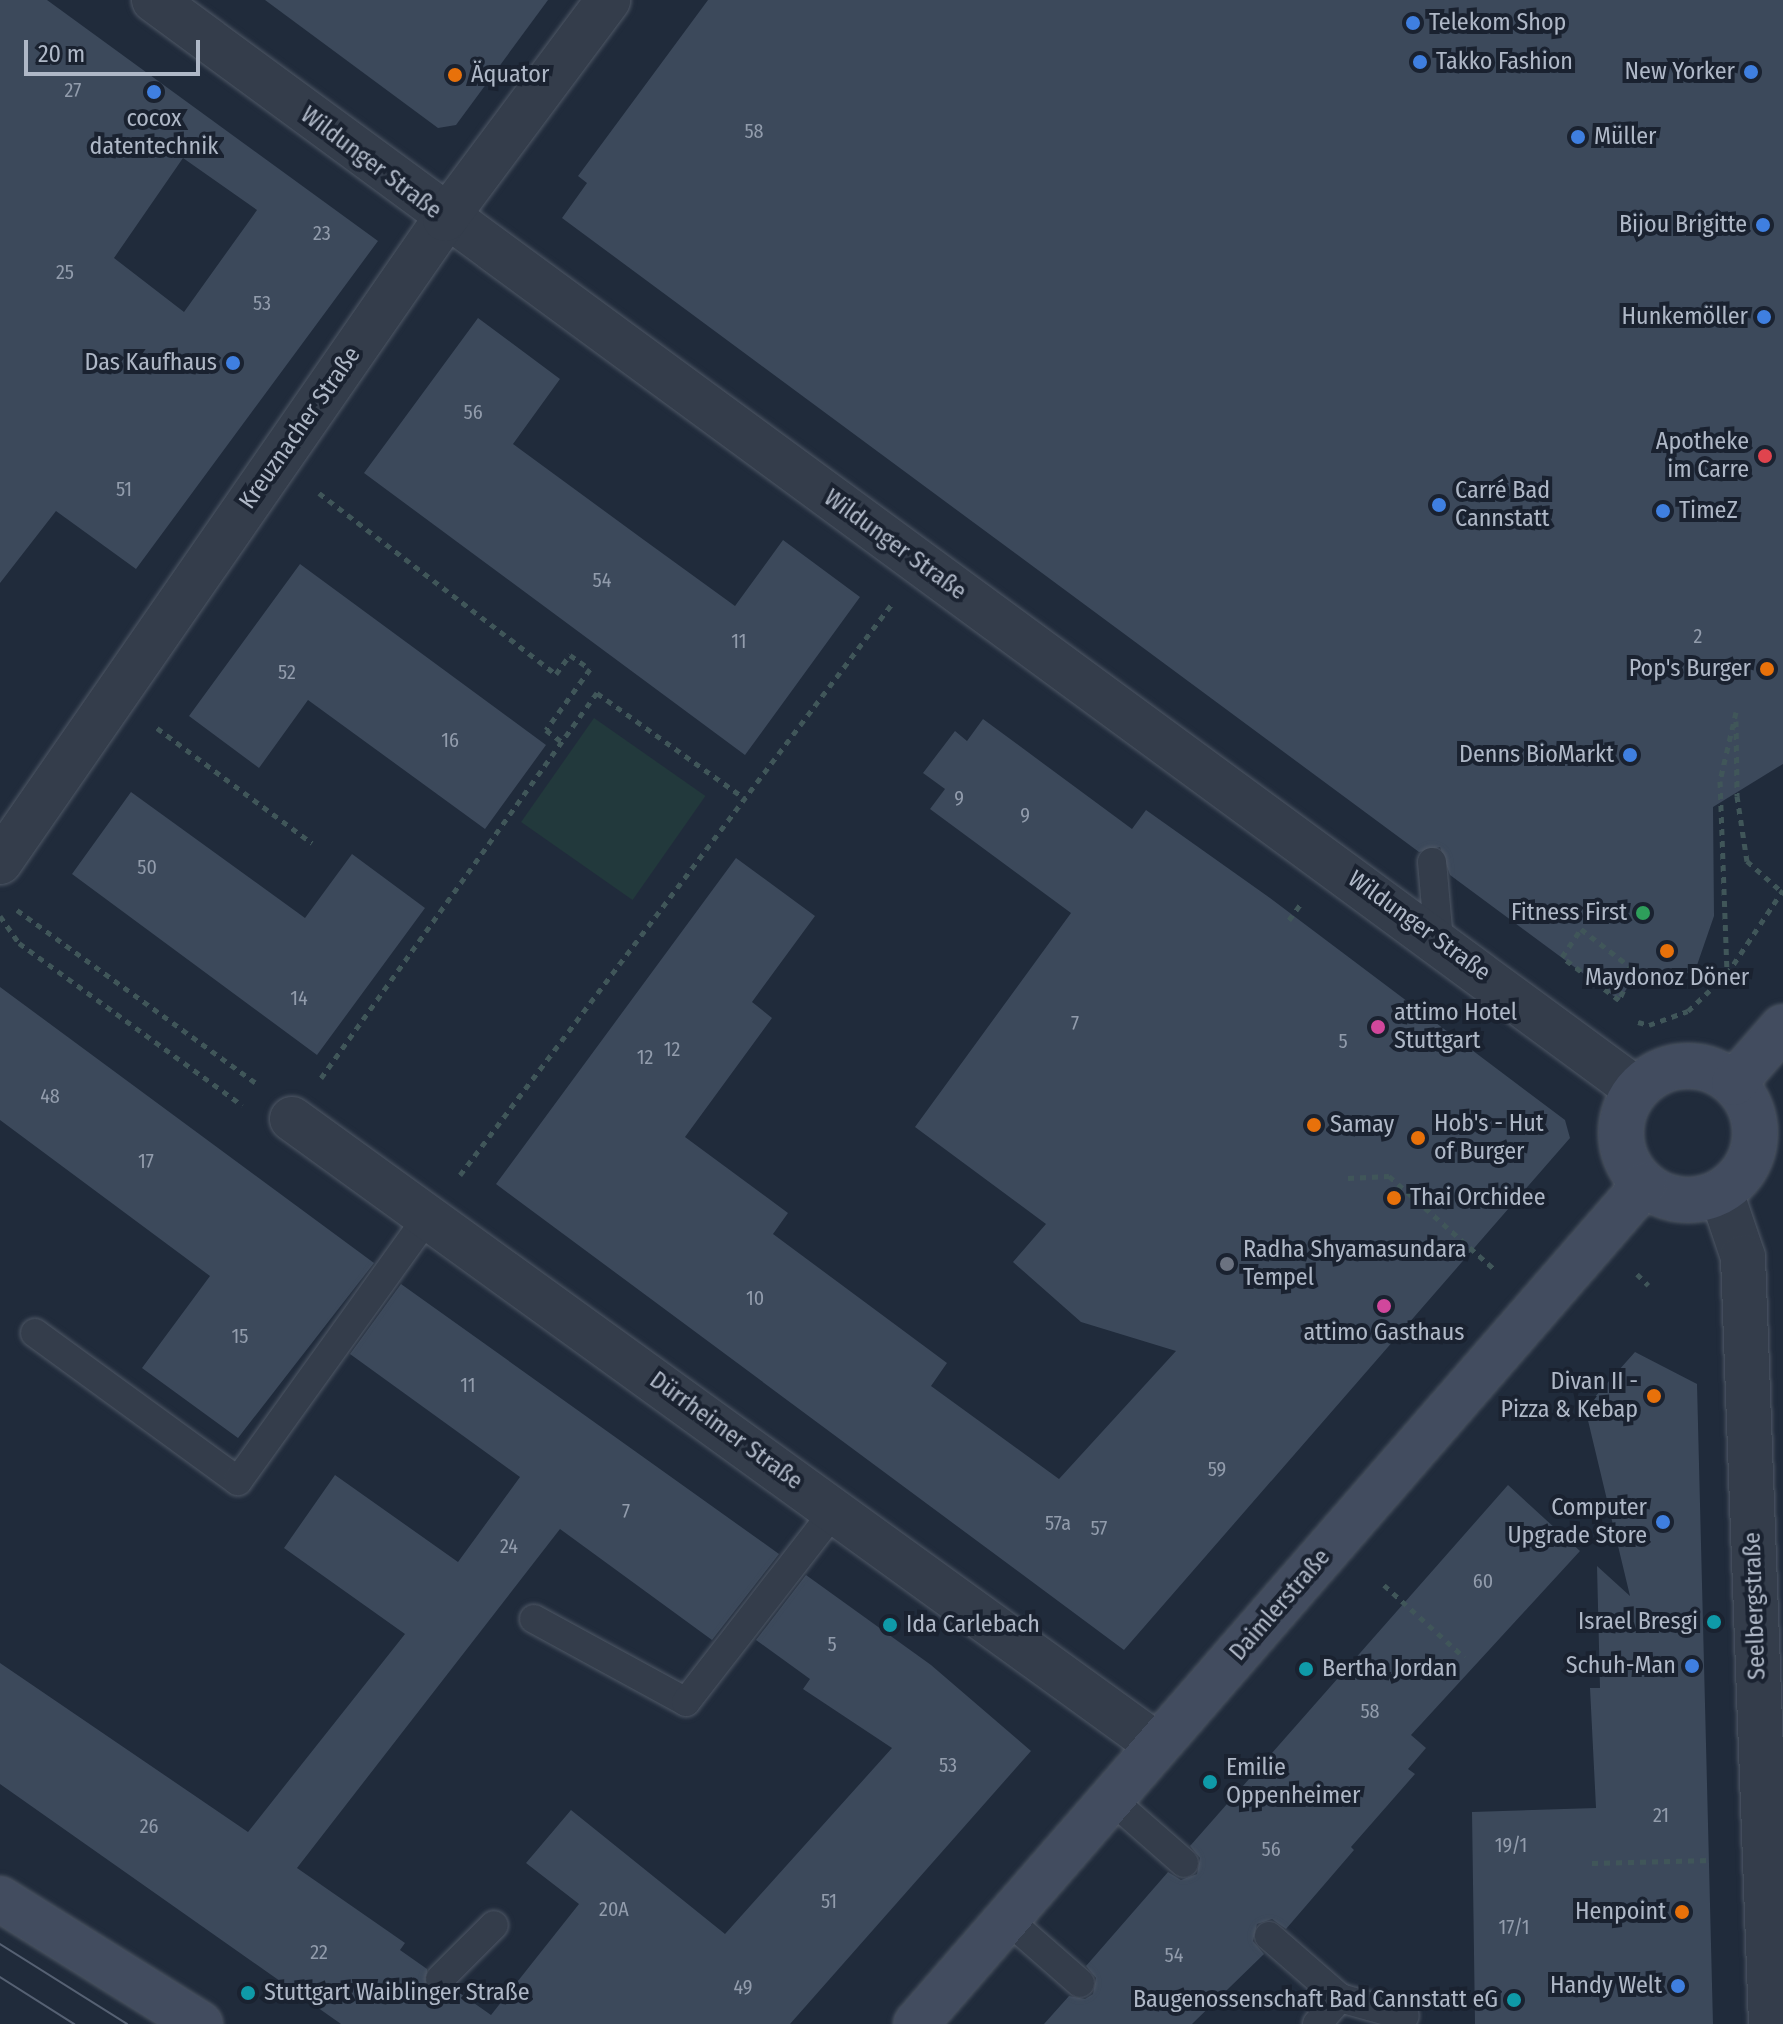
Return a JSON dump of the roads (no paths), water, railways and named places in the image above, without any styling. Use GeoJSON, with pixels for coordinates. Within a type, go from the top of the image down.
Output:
{"type":"FeatureCollection","features":[{"type":"Feature","properties":{"kind":"street","name":"Wildunger Straße"},"geometry":{"type":"LineString","coordinates":[[154,0],[445,219],[1439,940],[1636,1089]]}},
{"type":"Feature","properties":{"kind":"street","name":"Kreuznacher Straße"},"geometry":{"type":"LineString","coordinates":[[0,862],[445,219],[608,0]]}},
{"type":"Feature","properties":{"kind":"street"},"geometry":{"type":"LineString","coordinates":[[1734,1083],[1783,1027]]}},
{"type":"Feature","properties":{"kind":"street"},"geometry":{"type":"LineString","coordinates":[[1682,1065],[1708,1068],[1734,1083],[1756,1126],[1741,1176],[1721,1192],[1681,1201],[1644,1185],[1622,1149],[1625,1107],[1636,1089],[1657,1073],[1682,1065]]}},
{"type":"Feature","properties":{"kind":"street","name":"Dürrheimer Straße"},"geometry":{"type":"LineString","coordinates":[[281,1106],[428,1217],[1157,1745]]}},
{"type":"Feature","properties":{"kind":"street","name":"Daimlerstraße"},"geometry":{"type":"LineString","coordinates":[[916,2024],[1644,1185]]}},
{"type":"Feature","properties":{"kind":"street","name":"Seelbergstraße"},"geometry":{"type":"LineString","coordinates":[[1721,1192],[1743,1257],[1771,2024]]}},
{"type":"Feature","properties":{"kind":"street"},"geometry":{"type":"LineString","coordinates":[[0,1899],[200,2024]]}},
{"type":"Feature","properties":{"kind":"lane"},"geometry":{"type":"LineString","coordinates":[[1432,862],[1439,940]]}},
{"type":"Feature","properties":{"kind":"lane"},"geometry":{"type":"LineString","coordinates":[[35,1333],[238,1481],[428,1217]]}},
{"type":"Feature","properties":{"kind":"lane"},"geometry":{"type":"LineString","coordinates":[[534,1619],[686,1702],[835,1510]]}},
{"type":"Feature","properties":{"kind":"lane"},"geometry":{"type":"LineString","coordinates":[[1111,1799],[1184,1863]]}},
{"type":"Feature","properties":{"kind":"lane"},"geometry":{"type":"LineString","coordinates":[[1007,1919],[1080,1983]]}},
{"type":"Feature","properties":{"kind":"lane"},"geometry":{"type":"LineString","coordinates":[[440,1979],[494,1925]]}},
{"type":"Feature","properties":{"kind":"lane"},"geometry":{"type":"LineString","coordinates":[[1269,1936],[1340,1998],[1405,2016]]}},
{"type":"Feature","properties":{"kind":"lane"},"geometry":{"type":"LineString","coordinates":[[1317,2024],[1340,1998]]}},
{"type":"Feature","properties":{"kind":"tram line"},"geometry":{"type":"LineString","coordinates":[[0,1944],[127,2024]]}},
{"type":"Feature","properties":{"kind":"tram line"},"geometry":{"type":"LineString","coordinates":[[0,1977],[74,2024]]}},
{"type":"Feature","properties":{"kind":"place","name":"Telekom Shop"},"geometry":{"type":"Point","coordinates":[1413,23]}},
{"type":"Feature","properties":{"kind":"place","name":"Takko Fashion"},"geometry":{"type":"Point","coordinates":[1420,62]}},
{"type":"Feature","properties":{"kind":"place","name":"New Yorker"},"geometry":{"type":"Point","coordinates":[1751,72]}},
{"type":"Feature","properties":{"kind":"place","name":"Äquator"},"geometry":{"type":"Point","coordinates":[455,75]}},
{"type":"Feature","properties":{"kind":"place","name":"cocox datentechnik"},"geometry":{"type":"Point","coordinates":[154,92]}},
{"type":"Feature","properties":{"kind":"place","name":"Müller"},"geometry":{"type":"Point","coordinates":[1578,137]}},
{"type":"Feature","properties":{"kind":"place","name":"Bijou Brigitte"},"geometry":{"type":"Point","coordinates":[1763,225]}},
{"type":"Feature","properties":{"kind":"place","name":"Hunkemöller"},"geometry":{"type":"Point","coordinates":[1764,317]}},
{"type":"Feature","properties":{"kind":"place","name":"Das Kaufhaus"},"geometry":{"type":"Point","coordinates":[233,363]}},
{"type":"Feature","properties":{"kind":"place","name":"Apotheke im Carre"},"geometry":{"type":"Point","coordinates":[1765,456]}},
{"type":"Feature","properties":{"kind":"place","name":"Carré Bad Cannstatt"},"geometry":{"type":"Point","coordinates":[1439,505]}},
{"type":"Feature","properties":{"kind":"place","name":"TimeZ"},"geometry":{"type":"Point","coordinates":[1663,511]}},
{"type":"Feature","properties":{"kind":"place","name":"Pop's Burger"},"geometry":{"type":"Point","coordinates":[1767,669]}},
{"type":"Feature","properties":{"kind":"place","name":"Denns BioMarkt"},"geometry":{"type":"Point","coordinates":[1630,755]}},
{"type":"Feature","properties":{"kind":"place","name":"Fitness First"},"geometry":{"type":"Point","coordinates":[1643,913]}},
{"type":"Feature","properties":{"kind":"place","name":"Maydonoz Döner"},"geometry":{"type":"Point","coordinates":[1667,951]}},
{"type":"Feature","properties":{"kind":"place","name":"attimo Hotel Stuttgart"},"geometry":{"type":"Point","coordinates":[1378,1027]}},
{"type":"Feature","properties":{"kind":"place","name":"Samay"},"geometry":{"type":"Point","coordinates":[1314,1125]}},
{"type":"Feature","properties":{"kind":"place","name":"Hob's - Hut of Burger"},"geometry":{"type":"Point","coordinates":[1418,1138]}},
{"type":"Feature","properties":{"kind":"place","name":"Thai Orchidee"},"geometry":{"type":"Point","coordinates":[1394,1198]}},
{"type":"Feature","properties":{"kind":"place","name":"Radha Shyamasundara Tempel"},"geometry":{"type":"Point","coordinates":[1227,1264]}},
{"type":"Feature","properties":{"kind":"place","name":"attimo Gasthaus"},"geometry":{"type":"Point","coordinates":[1384,1306]}},
{"type":"Feature","properties":{"kind":"place","name":"Divan II - Pizza & Kebap"},"geometry":{"type":"Point","coordinates":[1654,1396]}},
{"type":"Feature","properties":{"kind":"place","name":"Computer Upgrade Store"},"geometry":{"type":"Point","coordinates":[1663,1522]}},
{"type":"Feature","properties":{"kind":"place","name":"Israel Bresgi"},"geometry":{"type":"Point","coordinates":[1714,1622]}},
{"type":"Feature","properties":{"kind":"place","name":"Ida Carlebach"},"geometry":{"type":"Point","coordinates":[890,1625]}},
{"type":"Feature","properties":{"kind":"place","name":"Schuh-Man"},"geometry":{"type":"Point","coordinates":[1692,1666]}},
{"type":"Feature","properties":{"kind":"place","name":"Bertha Jordan"},"geometry":{"type":"Point","coordinates":[1306,1669]}},
{"type":"Feature","properties":{"kind":"place","name":"Emilie Oppenheimer"},"geometry":{"type":"Point","coordinates":[1210,1782]}},
{"type":"Feature","properties":{"kind":"place","name":"Henpoint"},"geometry":{"type":"Point","coordinates":[1682,1912]}},
{"type":"Feature","properties":{"kind":"place","name":"Handy Welt"},"geometry":{"type":"Point","coordinates":[1678,1986]}},
{"type":"Feature","properties":{"kind":"place","name":"Stuttgart Waiblinger Straße"},"geometry":{"type":"Point","coordinates":[248,1993]}},
{"type":"Feature","properties":{"kind":"place","name":"Baugenossenschaft Bad Cannstatt eG"},"geometry":{"type":"Point","coordinates":[1514,2000]}}]}
